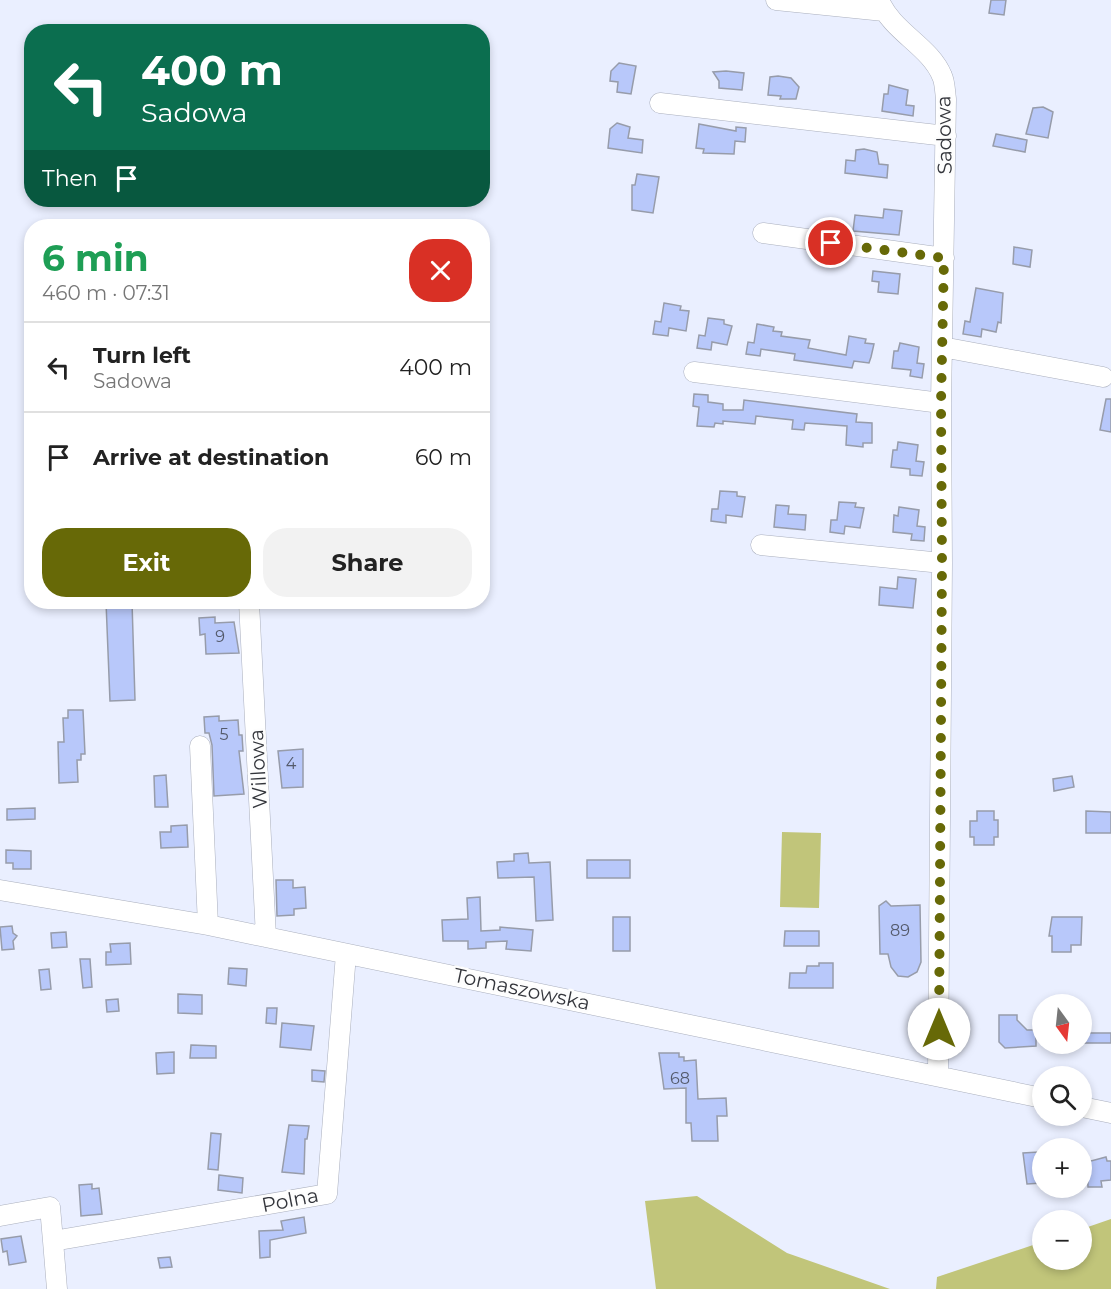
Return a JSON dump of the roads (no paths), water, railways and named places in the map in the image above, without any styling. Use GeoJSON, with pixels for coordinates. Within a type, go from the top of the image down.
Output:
{"type":"FeatureCollection","features":[{"type":"Feature","properties":{"kind":"street"},"geometry":{"type":"LineString","coordinates":[[776,0],[881,6]]}},
{"type":"Feature","properties":{"kind":"street","name":"Sadowa"},"geometry":{"type":"LineString","coordinates":[[881,6],[905,36],[931,59],[942,76],[946,99],[941,403],[938,1075]]}},
{"type":"Feature","properties":{"kind":"street"},"geometry":{"type":"LineString","coordinates":[[660,103],[946,136]]}},
{"type":"Feature","properties":{"kind":"street"},"geometry":{"type":"LineString","coordinates":[[763,233],[944,258]]}},
{"type":"Feature","properties":{"kind":"street"},"geometry":{"type":"LineString","coordinates":[[942,347],[1103,377]]}},
{"type":"Feature","properties":{"kind":"street"},"geometry":{"type":"LineString","coordinates":[[694,372],[941,403]]}},
{"type":"Feature","properties":{"kind":"street"},"geometry":{"type":"LineString","coordinates":[[761,545],[942,563]]}},
{"type":"Feature","properties":{"kind":"street","name":"Willowa"},"geometry":{"type":"LineString","coordinates":[[249,609],[266,937]]}},
{"type":"Feature","properties":{"kind":"street"},"geometry":{"type":"LineString","coordinates":[[200,746],[208,925]]}},
{"type":"Feature","properties":{"kind":"street","name":"Tomaszowska"},"geometry":{"type":"LineString","coordinates":[[0,890],[208,925],[1032,1096]]}},
{"type":"Feature","properties":{"kind":"street","name":"Polna"},"geometry":{"type":"LineString","coordinates":[[53,1241],[327,1194],[346,954]]}},
{"type":"Feature","properties":{"kind":"street"},"geometry":{"type":"LineString","coordinates":[[1092,1109],[1111,1113]]}},
{"type":"Feature","properties":{"kind":"street"},"geometry":{"type":"LineString","coordinates":[[0,1216],[50,1207],[57,1289]]}}]}
